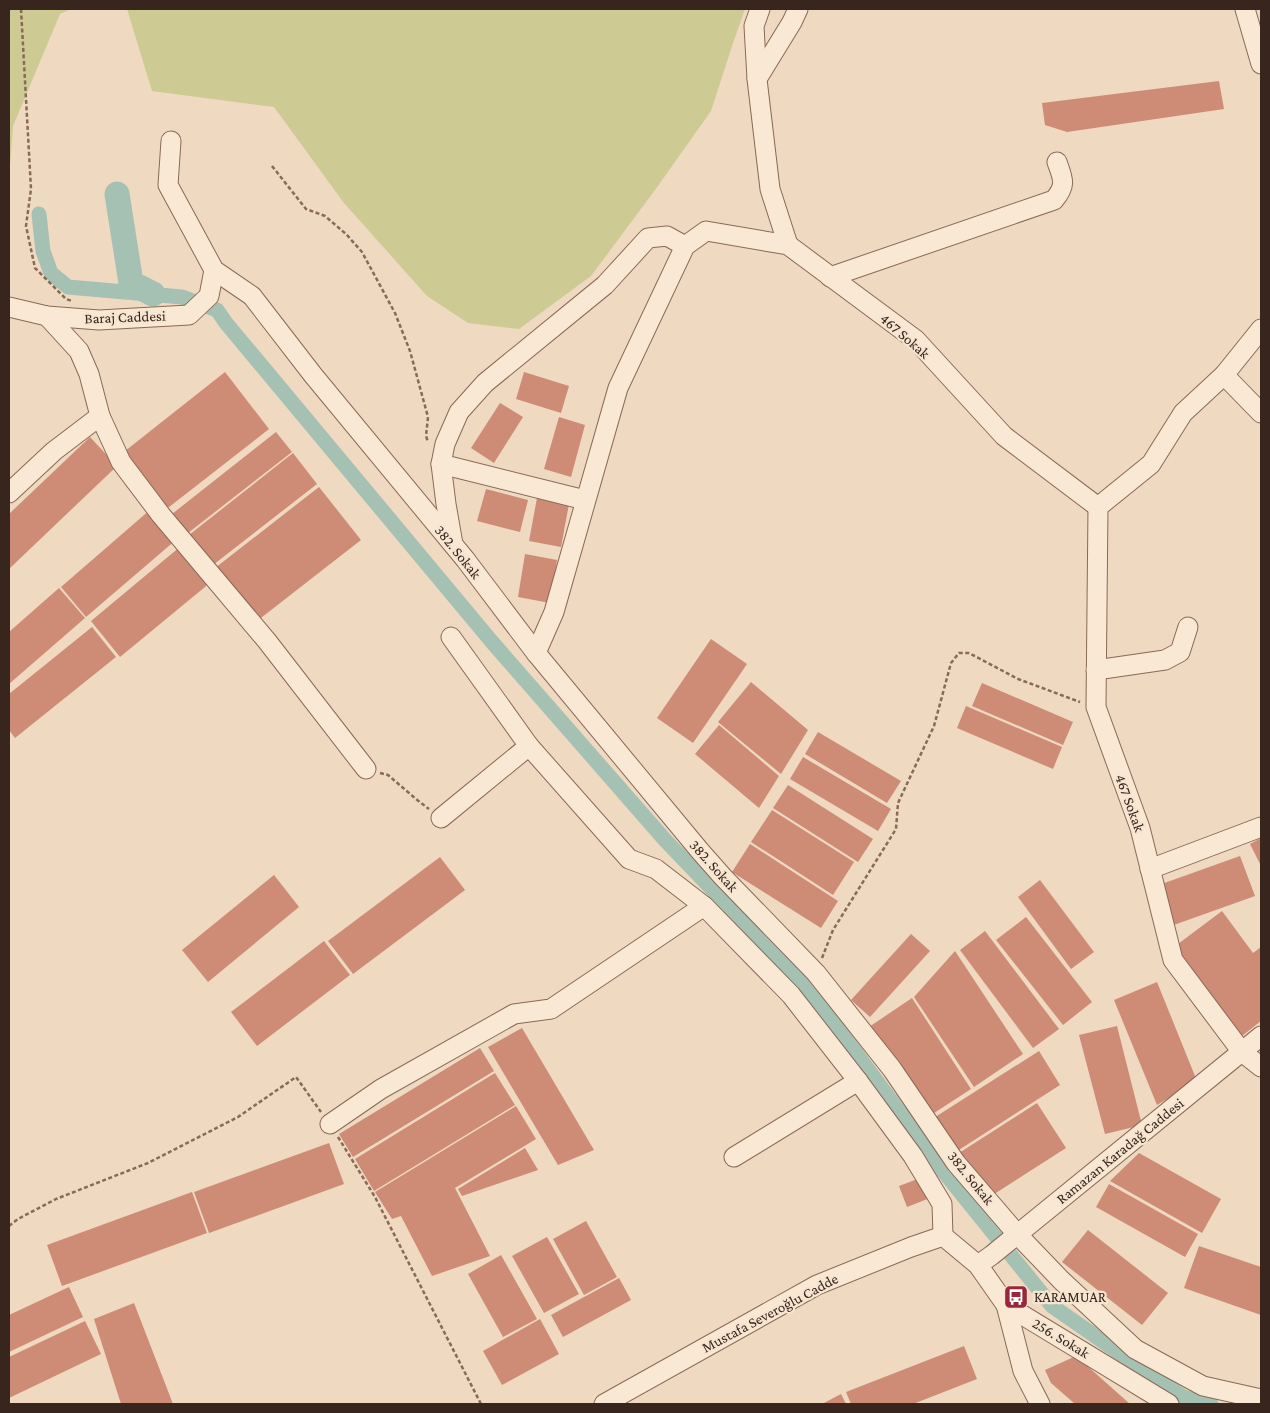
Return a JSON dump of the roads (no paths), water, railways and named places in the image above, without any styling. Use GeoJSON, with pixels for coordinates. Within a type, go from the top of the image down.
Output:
{"type":"FeatureCollection","features":[{"type":"Feature","properties":{"kind":"street"},"geometry":{"type":"LineString","coordinates":[[760,9],[754,26],[756,79],[770,189],[788,245]]}},
{"type":"Feature","properties":{"kind":"street"},"geometry":{"type":"LineString","coordinates":[[756,79],[792,22],[798,9]]}},
{"type":"Feature","properties":{"kind":"street"},"geometry":{"type":"LineString","coordinates":[[1245,9],[1261,64]]}},
{"type":"Feature","properties":{"kind":"street"},"geometry":{"type":"LineString","coordinates":[[171,140],[168,185],[214,270]]}},
{"type":"Feature","properties":{"kind":"street"},"geometry":{"type":"LineString","coordinates":[[830,277],[1054,200],[1062,192],[1063,178],[1057,162]]}},
{"type":"Feature","properties":{"kind":"street","name":"467 Sokak"},"geometry":{"type":"LineString","coordinates":[[685,246],[706,231],[788,245],[916,340],[1004,436],[1098,507],[1096,707],[1140,828],[1173,960],[1242,1052],[1261,1067]]}},
{"type":"Feature","properties":{"kind":"street"},"geometry":{"type":"LineString","coordinates":[[453,545],[441,464],[445,444],[459,412],[485,383],[605,285],[648,238],[667,236],[685,246],[618,388],[554,612],[536,654]]}},
{"type":"Feature","properties":{"kind":"street","name":"Baraj Caddesi"},"geometry":{"type":"LineString","coordinates":[[9,307],[47,316],[99,320],[189,314],[209,296],[214,270]]}},
{"type":"Feature","properties":{"kind":"street","name":"382. Sokak"},"geometry":{"type":"LineString","coordinates":[[214,270],[252,296],[313,375],[453,545],[536,654],[723,877],[816,972],[892,1069],[956,1163],[1017,1234],[1061,1280],[1135,1349],[1203,1386],[1261,1399]]}},
{"type":"Feature","properties":{"kind":"street"},"geometry":{"type":"LineString","coordinates":[[47,316],[79,351],[89,374],[100,416],[121,462],[167,522],[267,640],[366,769]]}},
{"type":"Feature","properties":{"kind":"street"},"geometry":{"type":"LineString","coordinates":[[1098,507],[1151,464],[1183,413],[1224,375],[1261,329]]}},
{"type":"Feature","properties":{"kind":"street"},"geometry":{"type":"LineString","coordinates":[[1224,375],[1261,413]]}},
{"type":"Feature","properties":{"kind":"street"},"geometry":{"type":"LineString","coordinates":[[9,493],[54,451],[100,416]]}},
{"type":"Feature","properties":{"kind":"street"},"geometry":{"type":"LineString","coordinates":[[441,464],[586,500]]}},
{"type":"Feature","properties":{"kind":"street"},"geometry":{"type":"LineString","coordinates":[[1096,670],[1165,660],[1180,652],[1188,627]]}},
{"type":"Feature","properties":{"kind":"street"},"geometry":{"type":"LineString","coordinates":[[451,638],[529,746],[629,859],[656,869],[704,906],[791,995],[914,1156],[942,1204],[943,1236]]}},
{"type":"Feature","properties":{"kind":"street"},"geometry":{"type":"LineString","coordinates":[[440,818],[529,746]]}},
{"type":"Feature","properties":{"kind":"street"},"geometry":{"type":"LineString","coordinates":[[1150,870],[1261,827]]}},
{"type":"Feature","properties":{"kind":"street"},"geometry":{"type":"LineString","coordinates":[[330,1124],[381,1089],[514,1014],[551,1009],[704,906]]}},
{"type":"Feature","properties":{"kind":"street","name":"Ramazan Karadağ Caddesi"},"geometry":{"type":"LineString","coordinates":[[985,1260],[1261,1036]]}},
{"type":"Feature","properties":{"kind":"street"},"geometry":{"type":"LineString","coordinates":[[734,1157],[858,1081]]}},
{"type":"Feature","properties":{"kind":"street","name":"256. Sokak"},"geometry":{"type":"LineString","coordinates":[[943,1236],[985,1260],[1006,1305],[1170,1404]]}},
{"type":"Feature","properties":{"kind":"street","name":"Mustafa Severoğlu Cadde"},"geometry":{"type":"LineString","coordinates":[[604,1404],[817,1285],[943,1236]]}},
{"type":"Feature","properties":{"kind":"street"},"geometry":{"type":"LineString","coordinates":[[1006,1305],[1023,1371],[1040,1404]]}},
{"type":"Feature","properties":{"kind":"waterway"},"geometry":{"type":"LineString","coordinates":[[117,194],[131,283],[153,294]]}},
{"type":"Feature","properties":{"kind":"waterway"},"geometry":{"type":"LineString","coordinates":[[39,214],[43,251],[51,273],[68,287],[182,297],[217,310],[492,642],[665,840],[810,991],[944,1172],[1052,1306],[1183,1397],[1211,1404]]}},
{"type":"Feature","properties":{"kind":"place","name":"KARAMUAR"},"geometry":{"type":"Point","coordinates":[1016,1297]}}]}
